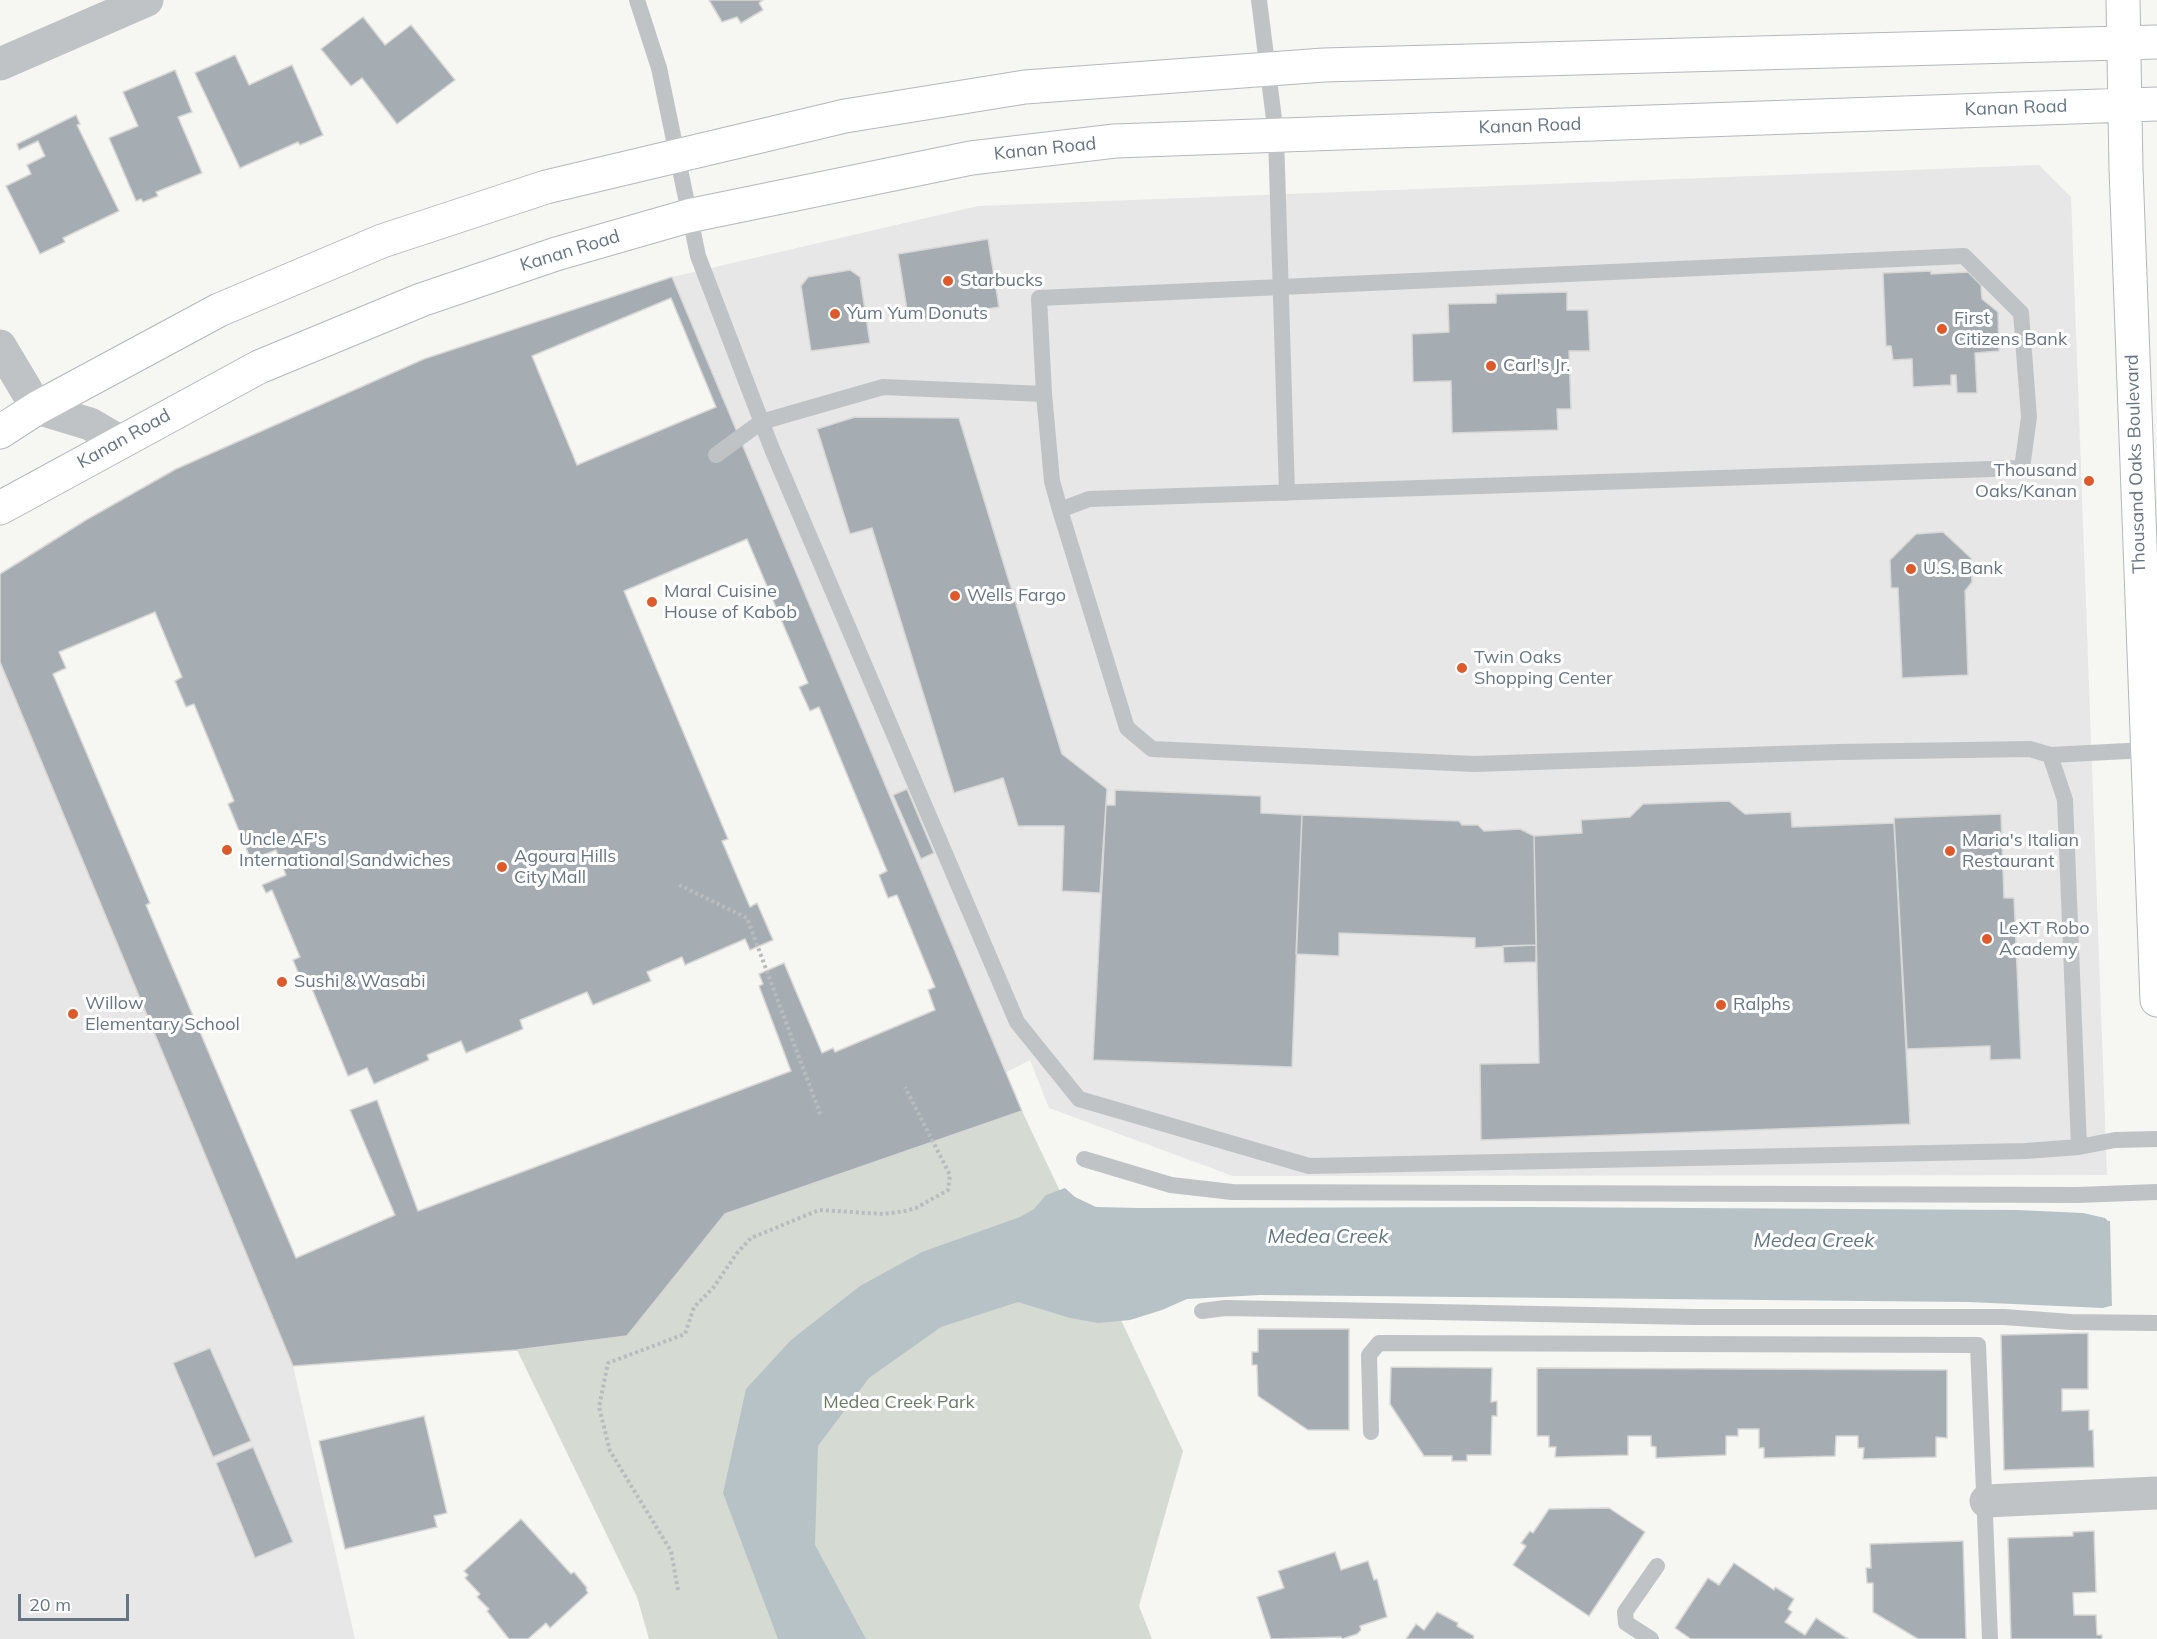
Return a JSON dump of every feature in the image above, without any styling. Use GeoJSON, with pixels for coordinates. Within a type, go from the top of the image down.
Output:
{"type":"FeatureCollection","features":[{"type":"Feature","properties":{"kind":"main road","name":"Thousand Oaks Boulevard"},"geometry":{"type":"LineString","coordinates":[[2123,0],[2157,1000]]}},
{"type":"Feature","properties":{"kind":"main road"},"geometry":{"type":"LineString","coordinates":[[0,432],[37,408],[219,310],[382,241],[546,187],[845,116],[1024,87],[1348,64],[2157,42]]}},
{"type":"Feature","properties":{"kind":"main road","name":"Kanan Road"},"geometry":{"type":"LineString","coordinates":[[0,508],[119,441],[259,367],[421,300],[556,254],[688,216],[970,158],[1115,141],[2157,104]]}},
{"type":"Feature","properties":{"kind":"street"},"geometry":{"type":"LineString","coordinates":[[0,64],[147,0]]}},
{"type":"Feature","properties":{"kind":"street"},"geometry":{"type":"LineString","coordinates":[[0,346],[37,408],[90,424],[119,441]]}},
{"type":"Feature","properties":{"kind":"street"},"geometry":{"type":"LineString","coordinates":[[1986,1501],[2157,1493]]}},
{"type":"Feature","properties":{"kind":"lane"},"geometry":{"type":"LineString","coordinates":[[637,0],[659,68],[698,256],[761,422],[1017,1022],[1079,1099],[1310,1166],[2014,1152],[2079,1147],[2115,1140],[2157,1139]]}},
{"type":"Feature","properties":{"kind":"lane"},"geometry":{"type":"LineString","coordinates":[[1259,0],[1276,135],[1287,493]]}},
{"type":"Feature","properties":{"kind":"lane"},"geometry":{"type":"LineString","coordinates":[[1060,510],[1089,499],[2022,468],[2029,417],[2021,313],[1964,256],[1039,298],[1052,482],[1060,510],[1127,728],[1152,749],[1194,748],[1474,764],[1874,751],[2030,749],[2050,755],[2147,750]]}},
{"type":"Feature","properties":{"kind":"lane"},"geometry":{"type":"LineString","coordinates":[[716,455],[761,422],[883,387],[1044,394]]}},
{"type":"Feature","properties":{"kind":"lane"},"geometry":{"type":"LineString","coordinates":[[2050,755],[2065,800],[2079,1147]]}},
{"type":"Feature","properties":{"kind":"lane"},"geometry":{"type":"LineString","coordinates":[[1084,1159],[1171,1185],[1232,1192],[2055,1195],[2157,1192]]}},
{"type":"Feature","properties":{"kind":"lane"},"geometry":{"type":"LineString","coordinates":[[1202,1311],[1225,1308],[1706,1317],[2004,1317],[2071,1322],[2157,1323]]}},
{"type":"Feature","properties":{"kind":"lane"},"geometry":{"type":"LineString","coordinates":[[1371,1432],[1369,1355],[1379,1343],[1978,1345],[1990,1639]]}},
{"type":"Feature","properties":{"kind":"lane"},"geometry":{"type":"LineString","coordinates":[[1651,1639],[1626,1623],[1625,1612],[1657,1566]]}},
{"type":"Feature","properties":{"kind":"path"},"geometry":{"type":"LineString","coordinates":[[678,885],[747,918],[821,1116]]}},
{"type":"Feature","properties":{"kind":"path"},"geometry":{"type":"LineString","coordinates":[[678,1590],[671,1551],[610,1451],[599,1407],[608,1363],[685,1334],[694,1307],[713,1288],[736,1253],[752,1238],[819,1210],[884,1214],[905,1211],[916,1208],[948,1190],[950,1174],[905,1087]]}},
{"type":"Feature","properties":{"kind":"shaded area","name":"Twin Oaks Shopping Center"},"geometry":{"type":"Polygon","coordinates":[[[2039,165],[2071,197],[2107,1175],[1233,1176],[1049,1108],[1030,1060],[1005,1073],[672,277],[978,206],[2039,165]]]}},
{"type":"Feature","properties":{"kind":"shaded area","name":"Willow Elementary School"},"geometry":{"type":"Polygon","coordinates":[[[0,662],[293,1366],[355,1639],[0,1639],[0,662]]]}},
{"type":"Feature","properties":{"kind":"green space","name":"Medea Creek Park"},"geometry":{"type":"Polygon","coordinates":[[[1022,1111],[1183,1451],[1139,1606],[1152,1639],[649,1639],[637,1597],[517,1350],[627,1336],[725,1214],[1022,1111]]]}},
{"type":"Feature","properties":{"kind":"water","name":"Medea Creek"},"geometry":{"type":"Polygon","coordinates":[[[1065,1188],[1075,1197],[1096,1207],[1531,1207],[2017,1210],[2083,1213],[2105,1218],[2108,1221],[2157,1222],[2157,1305],[2103,1308],[1968,1302],[1260,1295],[1187,1299],[1130,1320],[1098,1323],[1070,1318],[1018,1302],[941,1327],[869,1378],[818,1446],[815,1545],[866,1639],[778,1639],[723,1493],[746,1389],[791,1340],[860,1286],[922,1252],[1020,1217],[1034,1209],[1046,1195],[1065,1188]]]}},
{"type":"Feature","properties":{"kind":"pier"},"geometry":{"type":"Polygon","coordinates":[[[2157,1219],[2157,1308],[2112,1309],[2110,1220],[2157,1219]]]}},
{"type":"Feature","properties":{"kind":"building"},"geometry":{"type":"Polygon","coordinates":[[[709,0],[763,0],[759,3],[763,10],[741,23],[737,17],[722,22],[709,0]]]}},
{"type":"Feature","properties":{"kind":"building"},"geometry":{"type":"Polygon","coordinates":[[[363,17],[385,45],[411,25],[455,80],[397,124],[362,78],[351,86],[321,49],[363,17]]]}},
{"type":"Feature","properties":{"kind":"building"},"geometry":{"type":"Polygon","coordinates":[[[235,55],[249,85],[292,65],[323,135],[300,145],[298,142],[240,168],[195,73],[235,55]]]}},
{"type":"Feature","properties":{"kind":"building"},"geometry":{"type":"Polygon","coordinates":[[[175,70],[192,112],[178,117],[202,173],[156,192],[158,196],[143,202],[141,199],[136,201],[109,138],[138,126],[123,92],[175,70]]]}},
{"type":"Feature","properties":{"kind":"building"},"geometry":{"type":"Polygon","coordinates":[[[76,115],[80,124],[77,125],[119,211],[63,238],[65,242],[40,254],[6,186],[31,174],[27,165],[45,156],[38,141],[19,150],[17,144],[76,115]]]}},
{"type":"Feature","properties":{"kind":"building","name":"Starbucks"},"geometry":{"type":"Polygon","coordinates":[[[988,239],[999,307],[909,322],[898,254],[988,239]]]}},
{"type":"Feature","properties":{"kind":"building","name":"Yum Yum Donuts"},"geometry":{"type":"Polygon","coordinates":[[[850,270],[860,277],[870,343],[811,351],[801,286],[808,277],[850,270]]]}},
{"type":"Feature","properties":{"kind":"building","name":"First Citizens Bank"},"geometry":{"type":"Polygon","coordinates":[[[1931,271],[1931,274],[1968,272],[1981,285],[1982,299],[1998,312],[1999,351],[1975,353],[1977,393],[1957,393],[1956,375],[1951,375],[1951,385],[1913,387],[1912,359],[1893,360],[1891,346],[1886,346],[1883,273],[1931,271]]]}},
{"type":"Feature","properties":{"kind":"building","name":"Agoura Hills City Mall"},"geometry":{"type":"Polygon","coordinates":[[[672,277],[1022,1111],[725,1214],[627,1336],[517,1350],[293,1366],[0,662],[0,574],[86,520],[176,469],[424,359],[672,277]]]}},
{"type":"Feature","properties":{"kind":"building","name":"Carl's Jr."},"geometry":{"type":"Polygon","coordinates":[[[1567,292],[1567,310],[1588,310],[1590,351],[1569,351],[1571,409],[1557,409],[1558,430],[1452,433],[1451,381],[1413,382],[1412,334],[1449,332],[1448,304],[1496,303],[1496,294],[1567,292]]]}},
{"type":"Feature","properties":{"kind":"building"},"geometry":{"type":"Polygon","coordinates":[[[671,298],[716,407],[577,465],[532,356],[671,298]]]}},
{"type":"Feature","properties":{"kind":"building"},"geometry":{"type":"Polygon","coordinates":[[[855,417],[959,418],[1062,754],[1107,789],[1100,893],[1062,891],[1064,826],[1018,826],[1003,778],[954,793],[872,528],[850,534],[817,429],[855,417]]]}},
{"type":"Feature","properties":{"kind":"building"},"geometry":{"type":"Polygon","coordinates":[[[1943,532],[1971,558],[1972,582],[1965,591],[1968,675],[1902,678],[1898,588],[1891,588],[1890,560],[1916,534],[1943,532]]]}},
{"type":"Feature","properties":{"kind":"building"},"geometry":{"type":"Polygon","coordinates":[[[747,539],[808,683],[799,687],[810,711],[819,707],[887,871],[879,875],[888,898],[897,895],[935,987],[928,990],[935,1010],[835,1052],[833,1048],[822,1053],[784,963],[759,974],[763,984],[759,986],[791,1071],[418,1211],[377,1100],[350,1110],[395,1215],[296,1258],[146,905],[150,903],[53,674],[66,668],[59,652],[155,612],[182,677],[175,681],[186,707],[194,704],[234,801],[228,804],[251,860],[276,850],[286,875],[262,885],[266,893],[272,890],[300,957],[293,960],[304,987],[310,984],[348,1076],[367,1068],[374,1084],[429,1060],[427,1055],[461,1041],[466,1053],[523,1029],[520,1020],[587,992],[593,1005],[651,981],[647,972],[682,957],[685,965],[745,939],[750,950],[773,940],[757,903],[750,907],[722,841],[728,839],[624,591],[747,539]]]}},
{"type":"Feature","properties":{"kind":"building"},"geometry":{"type":"Polygon","coordinates":[[[907,789],[934,853],[921,859],[893,795],[907,789]]]}},
{"type":"Feature","properties":{"kind":"building"},"geometry":{"type":"Polygon","coordinates":[[[1115,790],[1261,796],[1261,813],[1302,815],[1292,1067],[1093,1060],[1106,805],[1115,805],[1115,790]]]}},
{"type":"Feature","properties":{"kind":"building","name":"Ralphs"},"geometry":{"type":"Polygon","coordinates":[[[1729,801],[1745,814],[1791,812],[1792,827],[1894,823],[1910,1124],[1481,1140],[1480,1064],[1539,1063],[1534,836],[1582,833],[1581,820],[1630,817],[1643,804],[1729,801]]]}},
{"type":"Feature","properties":{"kind":"building"},"geometry":{"type":"Polygon","coordinates":[[[2001,814],[2004,898],[2014,898],[2021,1059],[1990,1060],[1990,1046],[1907,1049],[1894,818],[2001,814]]]}},
{"type":"Feature","properties":{"kind":"building"},"geometry":{"type":"Polygon","coordinates":[[[1302,815],[1459,821],[1462,825],[1478,825],[1484,831],[1520,829],[1534,836],[1536,945],[1475,948],[1475,938],[1339,933],[1339,956],[1296,954],[1302,815]]]}},
{"type":"Feature","properties":{"kind":"building"},"geometry":{"type":"Polygon","coordinates":[[[1536,945],[1536,962],[1504,963],[1503,946],[1536,945]]]}},
{"type":"Feature","properties":{"kind":"building"},"geometry":{"type":"Polygon","coordinates":[[[1258,1329],[1349,1329],[1349,1430],[1308,1430],[1258,1396],[1257,1365],[1252,1365],[1252,1352],[1258,1352],[1258,1329]]]}},
{"type":"Feature","properties":{"kind":"building"},"geometry":{"type":"Polygon","coordinates":[[[2088,1333],[2088,1389],[2062,1389],[2062,1411],[2089,1410],[2089,1430],[2093,1430],[2094,1467],[2004,1470],[2001,1335],[2088,1333]]]}},
{"type":"Feature","properties":{"kind":"building"},"geometry":{"type":"Polygon","coordinates":[[[210,1348],[251,1441],[213,1457],[173,1363],[210,1348]]]}},
{"type":"Feature","properties":{"kind":"building"},"geometry":{"type":"Polygon","coordinates":[[[1391,1367],[1492,1368],[1491,1402],[1497,1401],[1497,1416],[1492,1416],[1491,1455],[1467,1455],[1467,1461],[1452,1461],[1452,1456],[1424,1456],[1390,1404],[1391,1367]]]}},
{"type":"Feature","properties":{"kind":"building"},"geometry":{"type":"Polygon","coordinates":[[[1537,1368],[1947,1370],[1947,1438],[1936,1437],[1936,1457],[1863,1459],[1864,1448],[1858,1448],[1858,1436],[1836,1436],[1835,1456],[1764,1458],[1764,1448],[1759,1448],[1759,1429],[1738,1429],[1738,1436],[1726,1436],[1726,1455],[1656,1458],[1656,1447],[1651,1446],[1651,1436],[1628,1436],[1628,1455],[1555,1457],[1556,1447],[1549,1447],[1549,1436],[1537,1436],[1537,1368]]]}},
{"type":"Feature","properties":{"kind":"building"},"geometry":{"type":"Polygon","coordinates":[[[424,1416],[447,1513],[434,1516],[437,1527],[345,1549],[319,1441],[424,1416]]]}},
{"type":"Feature","properties":{"kind":"building"},"geometry":{"type":"Polygon","coordinates":[[[253,1447],[293,1542],[255,1558],[216,1463],[253,1447]]]}},
{"type":"Feature","properties":{"kind":"building"},"geometry":{"type":"Polygon","coordinates":[[[1609,1508],[1645,1532],[1589,1616],[1513,1565],[1526,1546],[1521,1543],[1530,1531],[1533,1533],[1549,1509],[1609,1508]]]}},
{"type":"Feature","properties":{"kind":"building"},"geometry":{"type":"Polygon","coordinates":[[[521,1519],[571,1574],[574,1572],[587,1588],[588,1593],[550,1628],[546,1623],[528,1639],[509,1639],[487,1611],[489,1609],[477,1597],[480,1594],[465,1578],[468,1575],[464,1571],[521,1519]]]}},
{"type":"Feature","properties":{"kind":"building"},"geometry":{"type":"Polygon","coordinates":[[[2094,1531],[2096,1592],[2073,1593],[2074,1615],[2096,1615],[2097,1635],[2102,1635],[2102,1639],[2011,1639],[2008,1538],[2073,1536],[2073,1532],[2094,1531]]]}},
{"type":"Feature","properties":{"kind":"building"},"geometry":{"type":"Polygon","coordinates":[[[1963,1541],[1966,1639],[1918,1639],[1873,1612],[1873,1583],[1867,1583],[1866,1568],[1871,1568],[1870,1544],[1963,1541]]]}},
{"type":"Feature","properties":{"kind":"building"},"geometry":{"type":"Polygon","coordinates":[[[1335,1552],[1341,1570],[1368,1561],[1374,1580],[1377,1579],[1387,1617],[1360,1626],[1361,1630],[1357,1634],[1342,1639],[1341,1637],[1271,1639],[1257,1597],[1284,1588],[1278,1571],[1335,1552]]]}},
{"type":"Feature","properties":{"kind":"building"},"geometry":{"type":"Polygon","coordinates":[[[1734,1563],[1774,1590],[1775,1587],[1794,1599],[1788,1609],[1792,1612],[1785,1622],[1805,1635],[1816,1618],[1848,1639],[1691,1639],[1675,1628],[1708,1578],[1719,1585],[1734,1563]]]}},
{"type":"Feature","properties":{"kind":"building"},"geometry":{"type":"Polygon","coordinates":[[[1437,1612],[1458,1623],[1457,1626],[1474,1636],[1473,1639],[1406,1639],[1416,1624],[1424,1630],[1437,1612]]]}},
{"type":"Feature","properties":{"kind":"place","name":"Starbucks"},"geometry":{"type":"Point","coordinates":[948,281]}},
{"type":"Feature","properties":{"kind":"place","name":"Yum Yum Donuts"},"geometry":{"type":"Point","coordinates":[835,314]}},
{"type":"Feature","properties":{"kind":"place","name":"First Citizens Bank"},"geometry":{"type":"Point","coordinates":[1942,329]}},
{"type":"Feature","properties":{"kind":"place","name":"Carl's Jr."},"geometry":{"type":"Point","coordinates":[1491,366]}},
{"type":"Feature","properties":{"kind":"place","name":"Thousand Oaks/Kanan"},"geometry":{"type":"Point","coordinates":[2089,481]}},
{"type":"Feature","properties":{"kind":"place","name":"U.S. Bank"},"geometry":{"type":"Point","coordinates":[1911,569]}},
{"type":"Feature","properties":{"kind":"place","name":"Wells Fargo"},"geometry":{"type":"Point","coordinates":[955,596]}},
{"type":"Feature","properties":{"kind":"place","name":"Maral Cuisine House of Kabob"},"geometry":{"type":"Point","coordinates":[652,602]}},
{"type":"Feature","properties":{"kind":"place","name":"Twin Oaks Shopping Center"},"geometry":{"type":"Point","coordinates":[1462,668]}},
{"type":"Feature","properties":{"kind":"place","name":"Uncle AF's International Sandwiches"},"geometry":{"type":"Point","coordinates":[227,850]}},
{"type":"Feature","properties":{"kind":"place","name":"Maria's Italian Restaurant"},"geometry":{"type":"Point","coordinates":[1950,851]}},
{"type":"Feature","properties":{"kind":"place","name":"Agoura Hills City Mall"},"geometry":{"type":"Point","coordinates":[502,867]}},
{"type":"Feature","properties":{"kind":"place","name":"LeXT Robo Academy"},"geometry":{"type":"Point","coordinates":[1987,939]}},
{"type":"Feature","properties":{"kind":"place","name":"Sushi & Wasabi"},"geometry":{"type":"Point","coordinates":[282,982]}},
{"type":"Feature","properties":{"kind":"place","name":"Ralphs"},"geometry":{"type":"Point","coordinates":[1721,1005]}},
{"type":"Feature","properties":{"kind":"place","name":"Willow Elementary School"},"geometry":{"type":"Point","coordinates":[73,1014]}}]}
